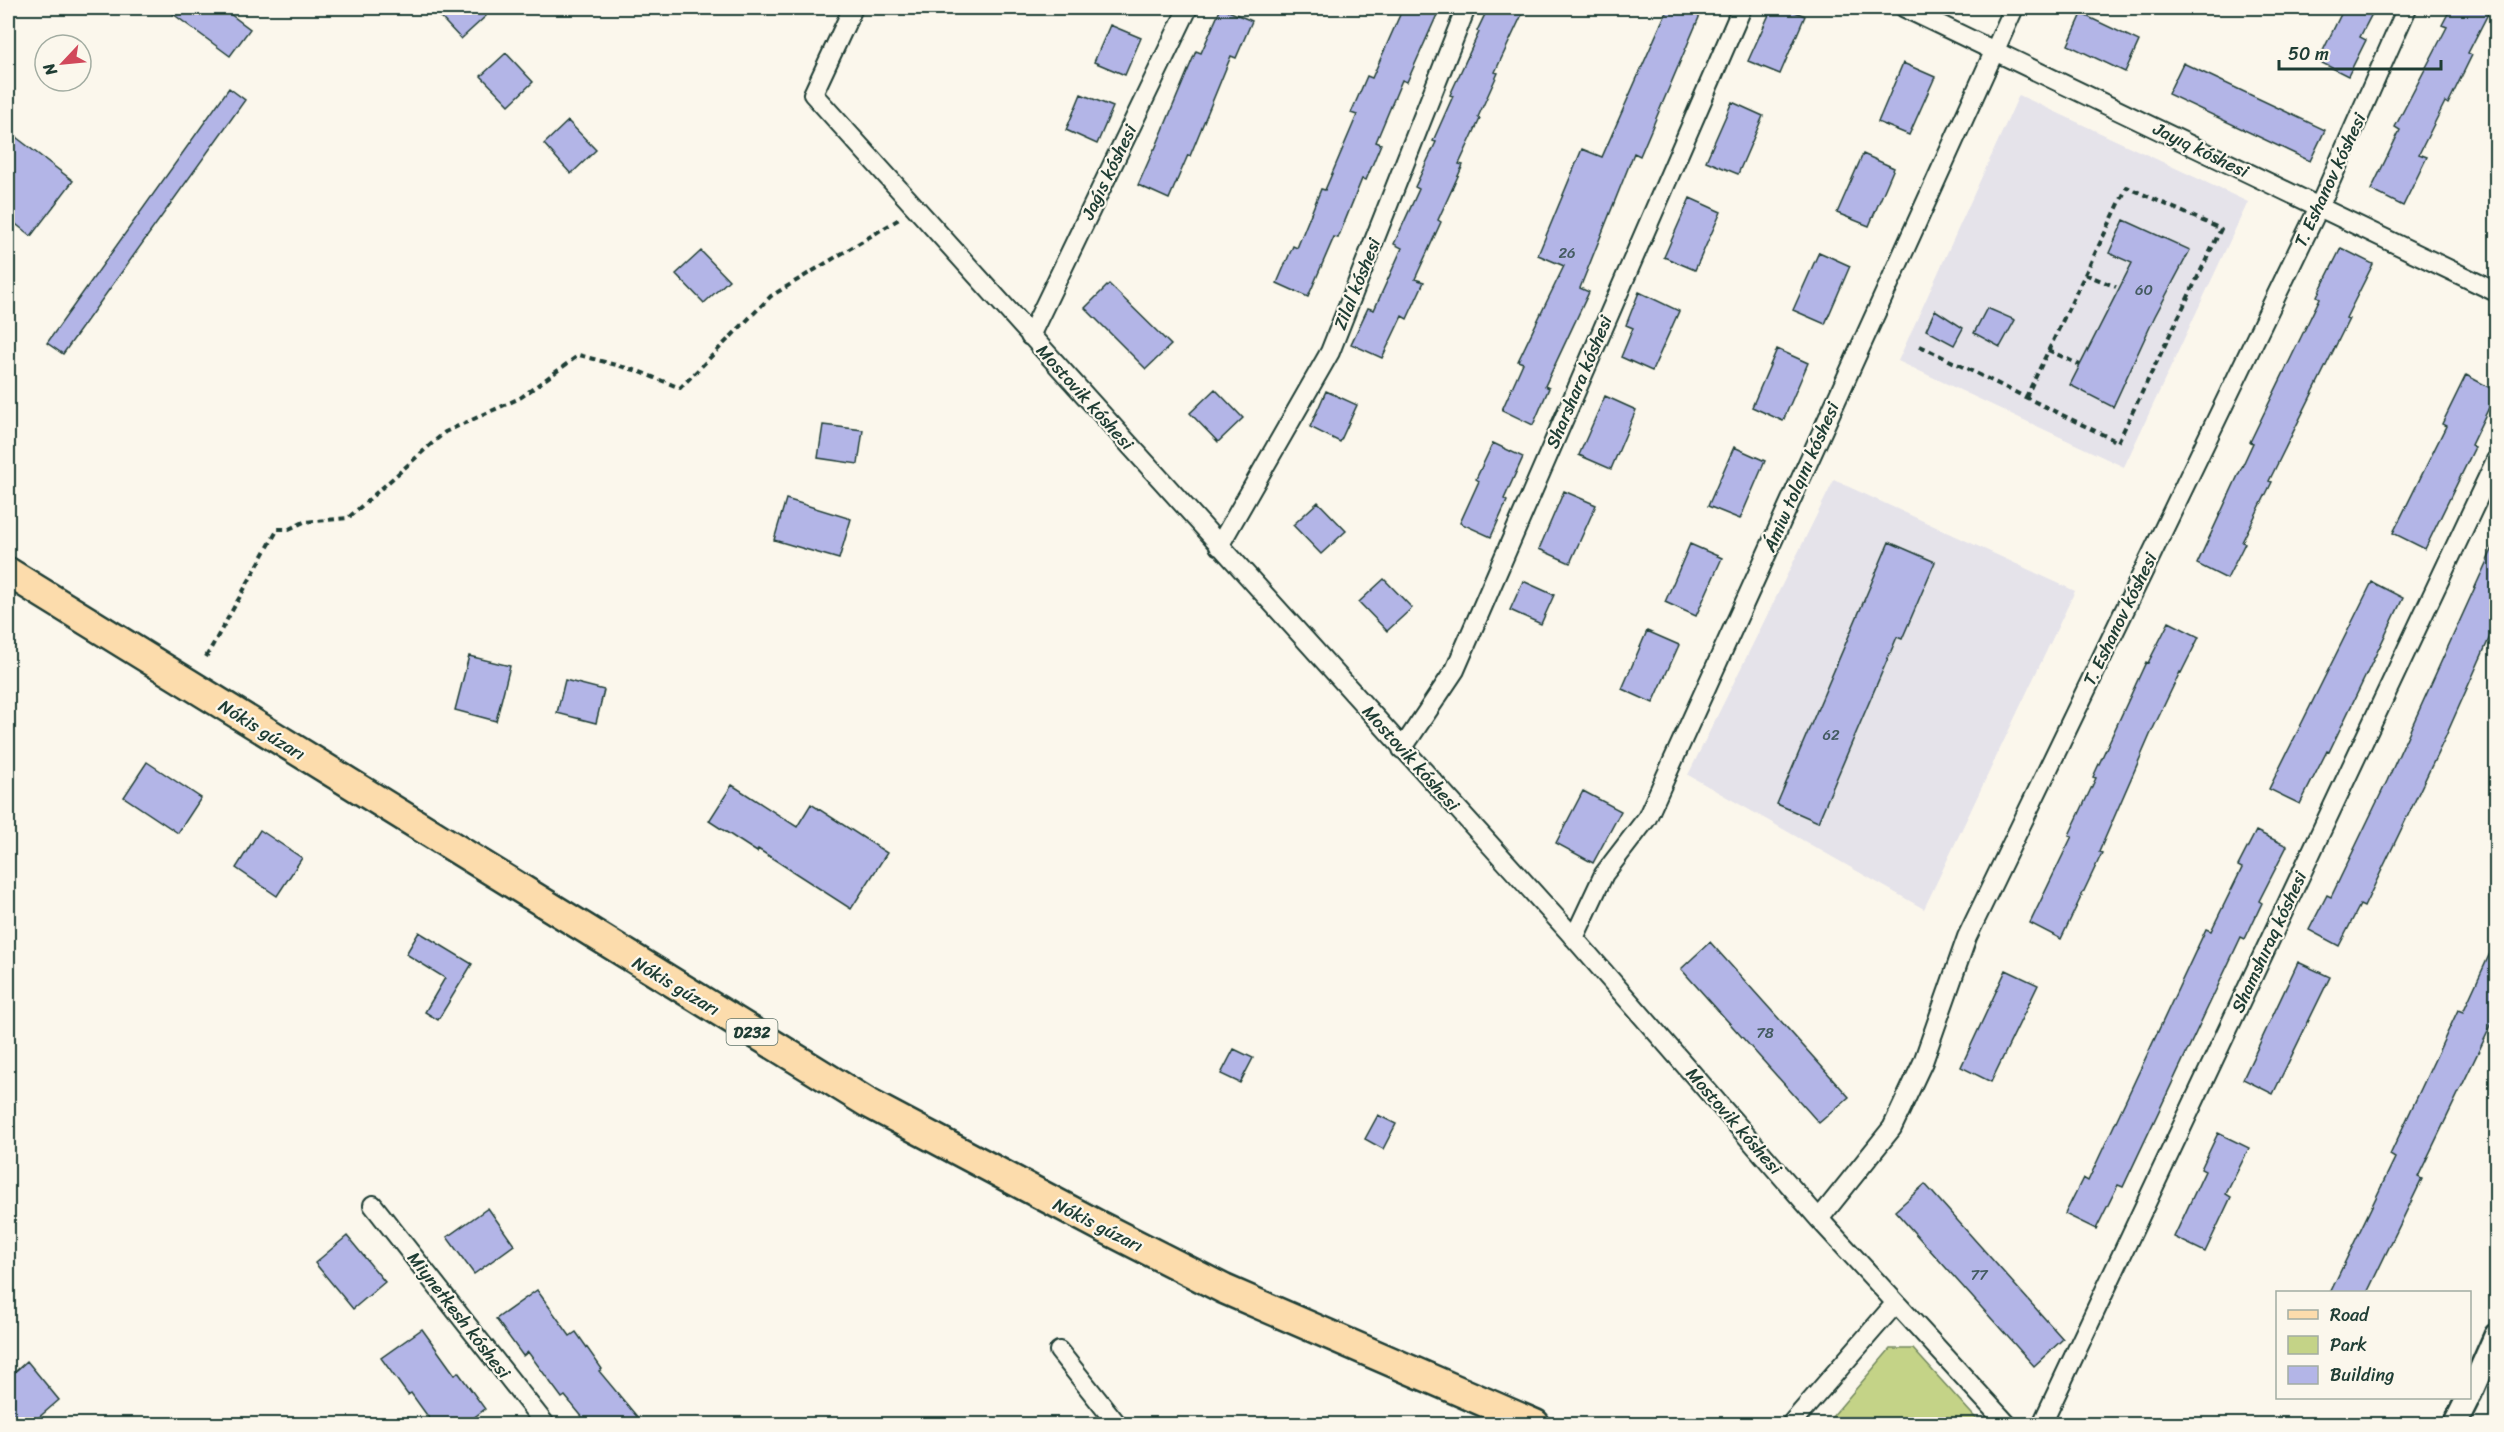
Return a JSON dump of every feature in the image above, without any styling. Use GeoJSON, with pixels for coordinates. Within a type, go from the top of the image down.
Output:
{"type":"FeatureCollection","features":[{"type":"Feature","properties":{"kind":"main road","name":"Nókis gúzarı"},"geometry":{"type":"LineString","coordinates":[[8,572],[868,1103],[1224,1289],[1535,1425]]}},
{"type":"Feature","properties":{"kind":"street","name":"Mostovik kóshesi"},"geometry":{"type":"LineString","coordinates":[[853,8],[813,94],[1574,939],[1895,1304],[2007,1425]]}},
{"type":"Feature","properties":{"kind":"street","name":"Jaǵıs kóshesi"},"geometry":{"type":"LineString","coordinates":[[1030,336],[1188,8]]}},
{"type":"Feature","properties":{"kind":"street","name":"Zilal kóshesi"},"geometry":{"type":"LineString","coordinates":[[1219,546],[1330,351],[1466,8]]}},
{"type":"Feature","properties":{"kind":"street","name":"Sharshara kóshesi"},"geometry":{"type":"LineString","coordinates":[[1402,749],[1455,670],[1742,8]]}},
{"type":"Feature","properties":{"kind":"street","name":"Jayıq kóshesi"},"geometry":{"type":"LineString","coordinates":[[1905,8],[2496,292]]}},
{"type":"Feature","properties":{"kind":"street","name":"Ámiw tolqını kóshesi"},"geometry":{"type":"LineString","coordinates":[[1574,939],[1604,874],[1647,818],[2014,8]]}},
{"type":"Feature","properties":{"kind":"street","name":"T. Eshanov kóshesi"},"geometry":{"type":"LineString","coordinates":[[1819,1219],[1892,1128],[1923,1062],[1967,938],[2319,207],[2408,8]]}},
{"type":"Feature","properties":{"kind":"street","name":"Shamshıraq kóshesi"},"geometry":{"type":"LineString","coordinates":[[2042,1425],[2496,460]]}},
{"type":"Feature","properties":{"kind":"street","name":"Miynetkesh kóshesi"},"geometry":{"type":"LineString","coordinates":[[373,1205],[545,1425]]}},
{"type":"Feature","properties":{"kind":"street"},"geometry":{"type":"LineString","coordinates":[[1791,1425],[1895,1304]]}},
{"type":"Feature","properties":{"kind":"street"},"geometry":{"type":"LineString","coordinates":[[2471,1391],[2496,1335]]}},
{"type":"Feature","properties":{"kind":"street"},"geometry":{"type":"LineString","coordinates":[[1059,1351],[1118,1425]]}},
{"type":"Feature","properties":{"kind":"street"},"geometry":{"type":"LineString","coordinates":[[2455,1425],[2468,1399]]}},
{"type":"Feature","properties":{"kind":"path"},"geometry":{"type":"LineString","coordinates":[[1920,346],[2118,442],[2221,229],[2127,187],[2026,397]]}},
{"type":"Feature","properties":{"kind":"path"},"geometry":{"type":"LineString","coordinates":[[206,657],[278,529],[289,529],[304,522],[348,518],[445,432],[520,398],[579,355],[638,371],[680,388],[771,296],[828,260],[917,210]]}},
{"type":"Feature","properties":{"kind":"path"},"geometry":{"type":"LineString","coordinates":[[2085,274],[2116,287]]}},
{"type":"Feature","properties":{"kind":"path"},"geometry":{"type":"LineString","coordinates":[[2048,350],[2080,365]]}},
{"type":"Feature","properties":{"kind":"shaded area"},"geometry":{"type":"Polygon","coordinates":[[[2019,95],[2248,202],[2124,467],[1898,361],[2019,95]]]}},
{"type":"Feature","properties":{"kind":"shaded area"},"geometry":{"type":"Polygon","coordinates":[[[1834,480],[2075,591],[1924,909],[1688,775],[1834,480]]]}},
{"type":"Feature","properties":{"kind":"green space"},"geometry":{"type":"Polygon","coordinates":[[[1890,1349],[1913,1349],[1981,1424],[1826,1424],[1890,1349]]]}},
{"type":"Feature","properties":{"kind":"building"},"geometry":{"type":"Polygon","coordinates":[[[165,8],[222,8],[250,29],[230,56],[165,8]]]}},
{"type":"Feature","properties":{"kind":"building"},"geometry":{"type":"Polygon","coordinates":[[[432,8],[478,8],[486,16],[461,39],[432,8]]]}},
{"type":"Feature","properties":{"kind":"building"},"geometry":{"type":"Polygon","coordinates":[[[1221,8],[1252,21],[1236,58],[1231,56],[1190,156],[1188,155],[1169,199],[1138,185],[1196,51],[1201,53],[1221,8]]]}},
{"type":"Feature","properties":{"kind":"building"},"geometry":{"type":"Polygon","coordinates":[[[1403,8],[1440,8],[1407,82],[1402,80],[1376,142],[1381,144],[1366,180],[1362,179],[1338,238],[1334,237],[1308,297],[1277,283],[1293,246],[1297,248],[1321,189],[1325,190],[1357,115],[1351,113],[1367,76],[1372,78],[1403,8]]]}},
{"type":"Feature","properties":{"kind":"building"},"geometry":{"type":"Polygon","coordinates":[[[1488,8],[1525,8],[1495,72],[1498,73],[1459,164],[1463,165],[1438,220],[1441,222],[1415,279],[1424,282],[1407,319],[1402,316],[1382,358],[1351,344],[1368,308],[1374,310],[1402,248],[1394,244],[1419,189],[1415,187],[1436,142],[1433,141],[1453,96],[1450,95],[1488,8]]]}},
{"type":"Feature","properties":{"kind":"building"},"geometry":{"type":"Polygon","coordinates":[[[1668,8],[1703,8],[1640,156],[1634,153],[1580,288],[1589,292],[1545,386],[1549,388],[1533,425],[1502,410],[1523,363],[1518,361],[1564,266],[1538,255],[1582,149],[1602,157],[1668,8]]]}},
{"type":"Feature","properties":{"kind":"building"},"geometry":{"type":"Polygon","coordinates":[[[1772,8],[1785,8],[1805,16],[1780,74],[1748,61],[1772,8]]]}},
{"type":"Feature","properties":{"kind":"building"},"geometry":{"type":"Polygon","coordinates":[[[2344,8],[2375,8],[2360,37],[2366,40],[2348,76],[2318,61],[2344,8]]]}},
{"type":"Feature","properties":{"kind":"building"},"geometry":{"type":"Polygon","coordinates":[[[2451,8],[2491,8],[2468,53],[2472,55],[2448,104],[2445,102],[2419,154],[2427,157],[2403,206],[2371,190],[2400,130],[2395,127],[2447,27],[2442,25],[2451,8]]]}},
{"type":"Feature","properties":{"kind":"building"},"geometry":{"type":"Polygon","coordinates":[[[2082,14],[2139,41],[2125,72],[2068,45],[2082,14]]]}},
{"type":"Feature","properties":{"kind":"building"},"geometry":{"type":"Polygon","coordinates":[[[1110,25],[1141,38],[1125,75],[1094,62],[1110,25]]]}},
{"type":"Feature","properties":{"kind":"building"},"geometry":{"type":"Polygon","coordinates":[[[506,53],[533,82],[509,105],[481,76],[506,53]]]}},
{"type":"Feature","properties":{"kind":"building"},"geometry":{"type":"Polygon","coordinates":[[[1903,63],[1935,77],[1909,135],[1878,122],[1903,63]]]}},
{"type":"Feature","properties":{"kind":"building"},"geometry":{"type":"Polygon","coordinates":[[[2183,63],[2325,130],[2310,161],[2168,94],[2183,63]]]}},
{"type":"Feature","properties":{"kind":"building"},"geometry":{"type":"Polygon","coordinates":[[[229,88],[245,100],[63,354],[47,343],[229,88]]]}},
{"type":"Feature","properties":{"kind":"building"},"geometry":{"type":"Polygon","coordinates":[[[1081,94],[1113,107],[1097,144],[1066,130],[1081,94]]]}},
{"type":"Feature","properties":{"kind":"building"},"geometry":{"type":"Polygon","coordinates":[[[1732,102],[1763,116],[1738,174],[1706,161],[1732,102]]]}},
{"type":"Feature","properties":{"kind":"building"},"geometry":{"type":"Polygon","coordinates":[[[568,121],[596,150],[571,174],[544,144],[568,121]]]}},
{"type":"Feature","properties":{"kind":"building"},"geometry":{"type":"Polygon","coordinates":[[[8,131],[73,181],[31,236],[8,218],[8,131]]]}},
{"type":"Feature","properties":{"kind":"building"},"geometry":{"type":"Polygon","coordinates":[[[1863,154],[1894,168],[1869,226],[1837,213],[1863,154]]]}},
{"type":"Feature","properties":{"kind":"building"},"geometry":{"type":"Polygon","coordinates":[[[1690,198],[1721,212],[1695,270],[1664,257],[1690,198]]]}},
{"type":"Feature","properties":{"kind":"building"},"geometry":{"type":"Polygon","coordinates":[[[2124,220],[2190,250],[2155,316],[2113,407],[2070,385],[2132,263],[2109,253],[2124,220]]]}},
{"type":"Feature","properties":{"kind":"building"},"geometry":{"type":"Polygon","coordinates":[[[2341,248],[2373,264],[2346,318],[2349,319],[2269,481],[2272,482],[2242,542],[2245,543],[2227,579],[2197,564],[2253,443],[2250,442],[2320,298],[2317,296],[2341,248]]]}},
{"type":"Feature","properties":{"kind":"building"},"geometry":{"type":"Polygon","coordinates":[[[701,251],[729,280],[704,303],[676,274],[701,251]]]}},
{"type":"Feature","properties":{"kind":"building"},"geometry":{"type":"Polygon","coordinates":[[[1819,252],[1850,266],[1825,324],[1793,310],[1819,252]]]}},
{"type":"Feature","properties":{"kind":"building"},"geometry":{"type":"Polygon","coordinates":[[[1109,284],[1171,345],[1146,369],[1085,308],[1109,284]]]}},
{"type":"Feature","properties":{"kind":"building"},"geometry":{"type":"Polygon","coordinates":[[[1639,292],[1679,311],[1652,371],[1621,357],[1633,328],[1626,325],[1639,292]]]}},
{"type":"Feature","properties":{"kind":"building"},"geometry":{"type":"Polygon","coordinates":[[[1987,308],[2015,320],[2000,347],[1974,333],[1987,308]]]}},
{"type":"Feature","properties":{"kind":"building"},"geometry":{"type":"Polygon","coordinates":[[[1935,310],[1963,328],[1954,345],[1926,330],[1935,310]]]}},
{"type":"Feature","properties":{"kind":"building"},"geometry":{"type":"Polygon","coordinates":[[[1777,349],[1808,363],[1783,421],[1752,407],[1777,349]]]}},
{"type":"Feature","properties":{"kind":"building"},"geometry":{"type":"Polygon","coordinates":[[[2466,375],[2496,393],[2471,445],[2475,447],[2425,549],[2393,533],[2446,426],[2442,424],[2466,375]]]}},
{"type":"Feature","properties":{"kind":"building"},"geometry":{"type":"Polygon","coordinates":[[[1215,389],[1243,418],[1218,442],[1190,413],[1215,389]]]}},
{"type":"Feature","properties":{"kind":"building"},"geometry":{"type":"Polygon","coordinates":[[[1326,391],[1357,405],[1340,442],[1310,427],[1326,391]]]}},
{"type":"Feature","properties":{"kind":"building"},"geometry":{"type":"Polygon","coordinates":[[[1605,396],[1636,410],[1611,469],[1579,455],[1605,396]]]}},
{"type":"Feature","properties":{"kind":"building"},"geometry":{"type":"Polygon","coordinates":[[[823,425],[863,430],[858,464],[818,458],[823,425]]]}},
{"type":"Feature","properties":{"kind":"building"},"geometry":{"type":"Polygon","coordinates":[[[1493,443],[1523,457],[1504,499],[1507,501],[1491,537],[1460,523],[1479,481],[1476,479],[1493,443]]]}},
{"type":"Feature","properties":{"kind":"building"},"geometry":{"type":"Polygon","coordinates":[[[1734,447],[1765,461],[1740,519],[1708,506],[1734,447]]]}},
{"type":"Feature","properties":{"kind":"building"},"geometry":{"type":"Polygon","coordinates":[[[1564,491],[1596,505],[1570,563],[1539,549],[1564,491]]]}},
{"type":"Feature","properties":{"kind":"building"},"geometry":{"type":"Polygon","coordinates":[[[786,499],[851,519],[839,559],[774,540],[786,499]]]}},
{"type":"Feature","properties":{"kind":"building"},"geometry":{"type":"Polygon","coordinates":[[[1318,502],[1346,531],[1321,554],[1293,525],[1318,502]]]}},
{"type":"Feature","properties":{"kind":"building"},"geometry":{"type":"Polygon","coordinates":[[[2496,541],[2496,623],[2445,738],[2364,907],[2360,905],[2339,946],[2309,930],[2327,895],[2331,897],[2387,781],[2496,541]]]}},
{"type":"Feature","properties":{"kind":"building"},"geometry":{"type":"Polygon","coordinates":[[[1889,542],[1935,562],[1902,639],[1897,637],[1818,822],[1777,804],[1889,542]]]}},
{"type":"Feature","properties":{"kind":"building"},"geometry":{"type":"Polygon","coordinates":[[[1690,544],[1722,558],[1696,616],[1665,602],[1690,544]]]}},
{"type":"Feature","properties":{"kind":"building"},"geometry":{"type":"Polygon","coordinates":[[[1384,579],[1412,608],[1387,631],[1359,602],[1384,579]]]}},
{"type":"Feature","properties":{"kind":"building"},"geometry":{"type":"Polygon","coordinates":[[[1523,581],[1554,595],[1541,624],[1510,610],[1523,581]]]}},
{"type":"Feature","properties":{"kind":"building"},"geometry":{"type":"Polygon","coordinates":[[[2372,582],[2403,598],[2329,752],[2327,751],[2300,804],[2269,789],[2372,582]]]}},
{"type":"Feature","properties":{"kind":"building"},"geometry":{"type":"Polygon","coordinates":[[[2169,622],[2199,637],[2150,735],[2099,852],[2102,853],[2061,939],[2030,923],[2072,836],[2069,835],[2096,778],[2093,777],[2146,662],[2148,663],[2169,622]]]}},
{"type":"Feature","properties":{"kind":"building"},"geometry":{"type":"Polygon","coordinates":[[[1647,631],[1679,645],[1653,703],[1622,689],[1647,631]]]}},
{"type":"Feature","properties":{"kind":"building"},"geometry":{"type":"Polygon","coordinates":[[[469,656],[510,666],[496,721],[455,710],[469,656]]]}},
{"type":"Feature","properties":{"kind":"building"},"geometry":{"type":"Polygon","coordinates":[[[565,680],[604,690],[596,723],[557,713],[565,680]]]}},
{"type":"Feature","properties":{"kind":"building"},"geometry":{"type":"Polygon","coordinates":[[[147,762],[201,798],[178,833],[124,797],[147,762]]]}},
{"type":"Feature","properties":{"kind":"building"},"geometry":{"type":"Polygon","coordinates":[[[732,785],[797,827],[811,804],[887,853],[851,909],[758,849],[757,852],[709,821],[732,785]]]}},
{"type":"Feature","properties":{"kind":"building"},"geometry":{"type":"Polygon","coordinates":[[[1583,791],[1621,811],[1593,863],[1556,843],[1583,791]]]}},
{"type":"Feature","properties":{"kind":"building"},"geometry":{"type":"Polygon","coordinates":[[[260,830],[302,858],[277,896],[236,868],[260,830]]]}},
{"type":"Feature","properties":{"kind":"building"},"geometry":{"type":"Polygon","coordinates":[[[2256,831],[2287,846],[2259,901],[2262,903],[2245,939],[2241,937],[2123,1187],[2118,1185],[2096,1229],[2065,1214],[2083,1178],[2088,1181],[2206,929],[2211,931],[2242,868],[2238,866],[2256,831]]]}},
{"type":"Feature","properties":{"kind":"building"},"geometry":{"type":"Polygon","coordinates":[[[419,932],[472,964],[438,1020],[425,1012],[445,978],[406,954],[419,932]]]}},
{"type":"Feature","properties":{"kind":"building"},"geometry":{"type":"Polygon","coordinates":[[[2496,940],[2496,1015],[2418,1177],[2422,1179],[2368,1291],[2331,1291],[2395,1158],[2390,1155],[2458,1010],[2463,1012],[2496,940]]]}},
{"type":"Feature","properties":{"kind":"building"},"geometry":{"type":"Polygon","coordinates":[[[1710,942],[1849,1097],[1819,1123],[1681,969],[1710,942]]]}},
{"type":"Feature","properties":{"kind":"building"},"geometry":{"type":"Polygon","coordinates":[[[2298,962],[2330,977],[2273,1094],[2243,1079],[2298,962]]]}},
{"type":"Feature","properties":{"kind":"building"},"geometry":{"type":"Polygon","coordinates":[[[2006,970],[2038,985],[1991,1082],[1961,1067],[2006,970]]]}},
{"type":"Feature","properties":{"kind":"building"},"geometry":{"type":"Polygon","coordinates":[[[1234,1049],[1253,1058],[1240,1083],[1221,1074],[1234,1049]]]}},
{"type":"Feature","properties":{"kind":"building"},"geometry":{"type":"Polygon","coordinates":[[[1378,1115],[1396,1124],[1383,1149],[1365,1139],[1378,1115]]]}},
{"type":"Feature","properties":{"kind":"building"},"geometry":{"type":"Polygon","coordinates":[[[2218,1133],[2249,1148],[2226,1194],[2231,1197],[2205,1252],[2174,1237],[2205,1171],[2201,1169],[2218,1133]]]}},
{"type":"Feature","properties":{"kind":"building"},"geometry":{"type":"Polygon","coordinates":[[[1925,1184],[2063,1339],[2034,1366],[1895,1211],[1925,1184]]]}},
{"type":"Feature","properties":{"kind":"building"},"geometry":{"type":"Polygon","coordinates":[[[488,1208],[514,1245],[474,1274],[447,1237],[488,1208]]]}},
{"type":"Feature","properties":{"kind":"building"},"geometry":{"type":"Polygon","coordinates":[[[347,1236],[385,1282],[353,1309],[315,1263],[347,1236]]]}},
{"type":"Feature","properties":{"kind":"building"},"geometry":{"type":"Polygon","coordinates":[[[537,1290],[570,1336],[576,1332],[602,1369],[599,1371],[644,1425],[589,1425],[565,1396],[562,1398],[528,1352],[523,1356],[496,1319],[537,1290]]]}},
{"type":"Feature","properties":{"kind":"building"},"geometry":{"type":"Polygon","coordinates":[[[422,1329],[455,1375],[458,1372],[485,1409],[464,1425],[434,1425],[411,1393],[408,1395],[381,1358],[422,1329]]]}},
{"type":"Feature","properties":{"kind":"building"},"geometry":{"type":"Polygon","coordinates":[[[27,1361],[59,1400],[30,1425],[21,1425],[8,1409],[8,1378],[27,1361]]]}}]}
